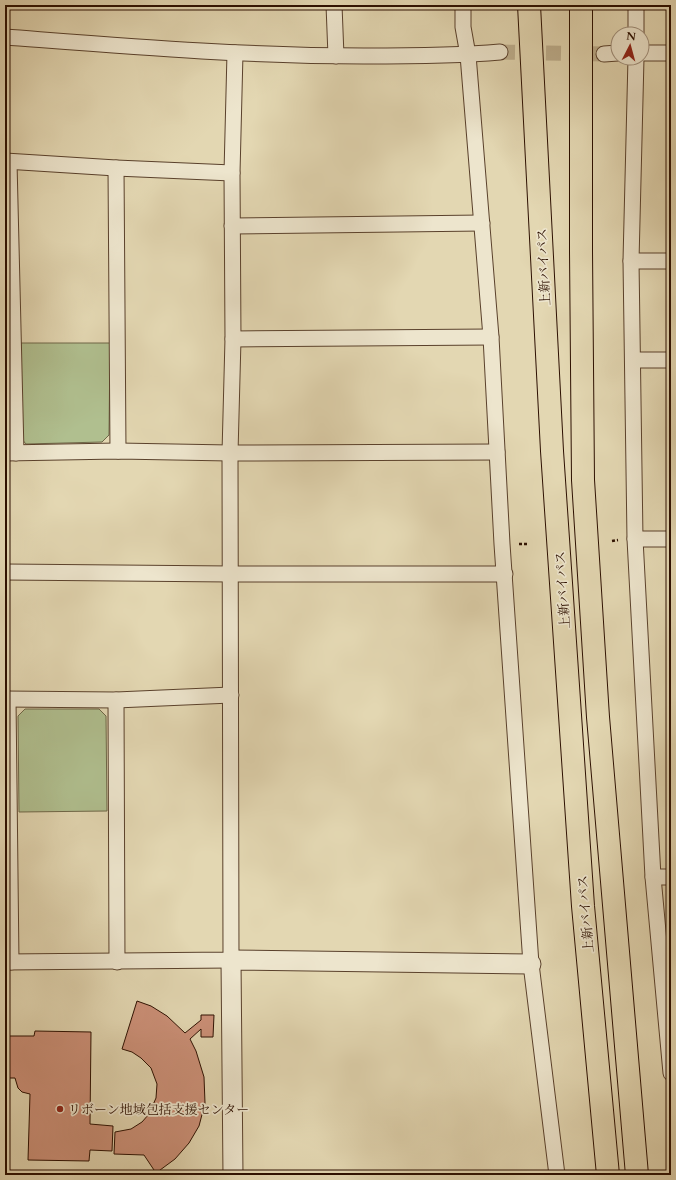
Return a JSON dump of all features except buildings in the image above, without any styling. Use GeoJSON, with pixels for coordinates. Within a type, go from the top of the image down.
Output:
{"type":"FeatureCollection","features":[{"type":"Feature","properties":{"kind":"highway","name":"上新バイパス"},"geometry":{"type":"LineString","coordinates":[[529,5],[552,451],[583,906],[608,1175]]}},
{"type":"Feature","properties":{"kind":"highway"},"geometry":{"type":"LineString","coordinates":[[581,5],[583,480],[598,717],[637,1175]]}},
{"type":"Feature","properties":{"kind":"street"},"geometry":{"type":"LineString","coordinates":[[334,5],[336,56]]}},
{"type":"Feature","properties":{"kind":"street"},"geometry":{"type":"LineString","coordinates":[[463,5],[463,27],[468,55],[492,337],[497,452],[532,964],[557,1175]]}},
{"type":"Feature","properties":{"kind":"street"},"geometry":{"type":"LineString","coordinates":[[636,5],[636,26]]}},
{"type":"Feature","properties":{"kind":"street"},"geometry":{"type":"LineString","coordinates":[[5,38],[235,53],[336,56],[435,56],[500,52]]}},
{"type":"Feature","properties":{"kind":"street"},"geometry":{"type":"LineString","coordinates":[[233,1175],[230,453],[233,339],[232,173],[235,53]]}},
{"type":"Feature","properties":{"kind":"street"},"geometry":{"type":"LineString","coordinates":[[650,53],[671,53]]}},
{"type":"Feature","properties":{"kind":"street"},"geometry":{"type":"LineString","coordinates":[[636,66],[631,261],[635,539],[653,877],[671,1073]]}},
{"type":"Feature","properties":{"kind":"street"},"geometry":{"type":"LineString","coordinates":[[232,173],[7,162],[10,453],[118,451],[230,453],[497,452]]}},
{"type":"Feature","properties":{"kind":"street"},"geometry":{"type":"LineString","coordinates":[[116,168],[118,451]]}},
{"type":"Feature","properties":{"kind":"street"},"geometry":{"type":"LineString","coordinates":[[232,226],[482,223]]}},
{"type":"Feature","properties":{"kind":"street"},"geometry":{"type":"LineString","coordinates":[[631,261],[671,261]]}},
{"type":"Feature","properties":{"kind":"street"},"geometry":{"type":"LineString","coordinates":[[233,339],[492,337]]}},
{"type":"Feature","properties":{"kind":"street"},"geometry":{"type":"LineString","coordinates":[[633,360],[671,360]]}},
{"type":"Feature","properties":{"kind":"street"},"geometry":{"type":"LineString","coordinates":[[635,539],[671,539]]}},
{"type":"Feature","properties":{"kind":"street"},"geometry":{"type":"LineString","coordinates":[[5,572],[505,574]]}},
{"type":"Feature","properties":{"kind":"street"},"geometry":{"type":"LineString","coordinates":[[232,695],[116,700],[6,699],[8,962],[231,960],[532,964]]}},
{"type":"Feature","properties":{"kind":"street"},"geometry":{"type":"LineString","coordinates":[[116,700],[117,962]]}},
{"type":"Feature","properties":{"kind":"street"},"geometry":{"type":"LineString","coordinates":[[653,877],[671,877]]}},
{"type":"Feature","properties":{"kind":"green space"},"geometry":{"type":"Polygon","coordinates":[[[21,343],[110,343],[109,435],[102,442],[26,444],[20,437],[21,343]]]}},
{"type":"Feature","properties":{"kind":"green space"},"geometry":{"type":"Polygon","coordinates":[[[25,709],[99,709],[106,716],[107,811],[19,812],[18,716],[25,709]]]}},
{"type":"Feature","properties":{"kind":"tunnel"},"geometry":{"type":"LineString","coordinates":[[500,52],[604,54]]}},
{"type":"Feature","properties":{"kind":"place","name":"リボーン地域包括支援センター"},"geometry":{"type":"Point","coordinates":[60,1109]}}]}
